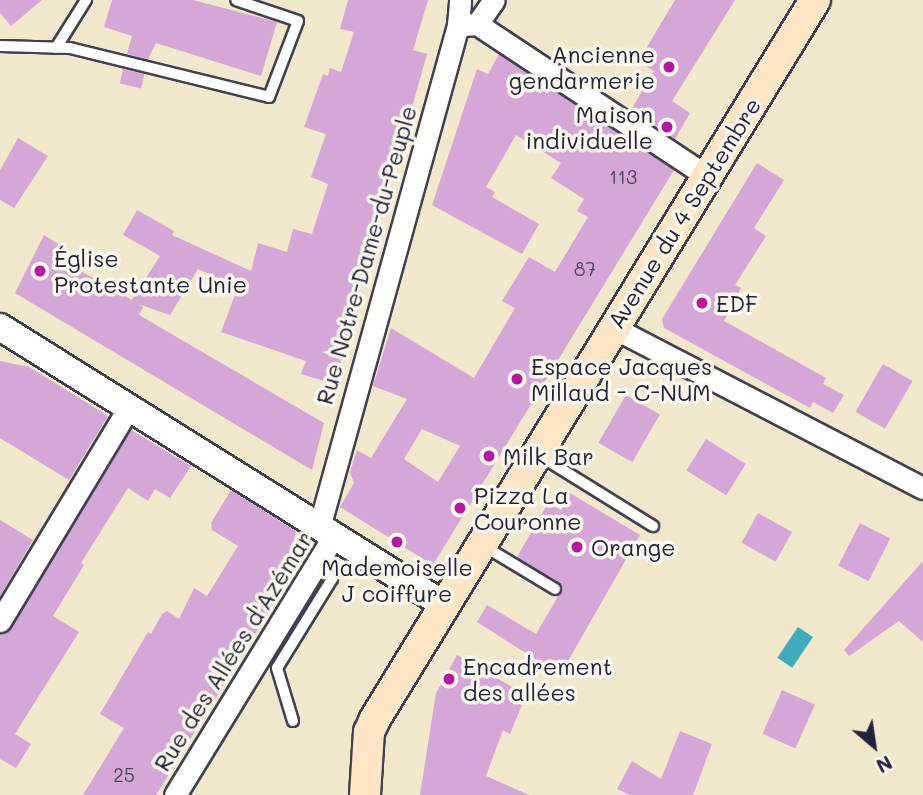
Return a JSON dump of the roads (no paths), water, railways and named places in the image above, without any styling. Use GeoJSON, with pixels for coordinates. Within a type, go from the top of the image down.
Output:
{"type":"FeatureCollection","features":[{"type":"Feature","properties":{"kind":"main road","name":"Avenue du 4 Septembre"},"geometry":{"type":"LineString","coordinates":[[365,795],[369,732],[535,452],[815,0]]}},
{"type":"Feature","properties":{"kind":"street","name":"Rue Notre-Dame-du-Peuple"},"geometry":{"type":"LineString","coordinates":[[327,529],[467,24],[460,0]]}},
{"type":"Feature","properties":{"kind":"street"},"geometry":{"type":"LineString","coordinates":[[494,0],[467,24],[707,176]]}},
{"type":"Feature","properties":{"kind":"street"},"geometry":{"type":"LineString","coordinates":[[0,327],[443,604]]}},
{"type":"Feature","properties":{"kind":"street"},"geometry":{"type":"LineString","coordinates":[[614,328],[923,488]]}},
{"type":"Feature","properties":{"kind":"street"},"geometry":{"type":"LineString","coordinates":[[0,621],[129,407]]}},
{"type":"Feature","properties":{"kind":"street","name":"Rue des Allées d'Azémar"},"geometry":{"type":"LineString","coordinates":[[175,795],[321,558],[327,529]]}},
{"type":"Feature","properties":{"kind":"lane"},"geometry":{"type":"LineString","coordinates":[[56,48],[86,0]]}},
{"type":"Feature","properties":{"kind":"lane"},"geometry":{"type":"LineString","coordinates":[[0,46],[56,48],[269,97],[298,20],[236,0]]}},
{"type":"Feature","properties":{"kind":"lane"},"geometry":{"type":"LineString","coordinates":[[535,452],[653,526]]}},
{"type":"Feature","properties":{"kind":"lane"},"geometry":{"type":"LineString","coordinates":[[481,545],[555,589]]}},
{"type":"Feature","properties":{"kind":"lane"},"geometry":{"type":"LineString","coordinates":[[293,721],[276,668],[332,579],[321,558]]}},
{"type":"Feature","properties":{"kind":"water"},"geometry":{"type":"Polygon","coordinates":[[[798,627],[813,637],[792,668],[777,658],[798,627]]]}},
{"type":"Feature","properties":{"kind":"place","name":"Ancienne gendarmerie"},"geometry":{"type":"Point","coordinates":[669,67]}},
{"type":"Feature","properties":{"kind":"place","name":"Maison individuelle"},"geometry":{"type":"Point","coordinates":[667,127]}},
{"type":"Feature","properties":{"kind":"place","name":"Église Protestante Unie"},"geometry":{"type":"Point","coordinates":[40,271]}},
{"type":"Feature","properties":{"kind":"place","name":"EDF"},"geometry":{"type":"Point","coordinates":[702,303]}},
{"type":"Feature","properties":{"kind":"place","name":"Espace Jacques Millaud - C-NUM"},"geometry":{"type":"Point","coordinates":[517,379]}},
{"type":"Feature","properties":{"kind":"place","name":"Milk Bar"},"geometry":{"type":"Point","coordinates":[489,456]}},
{"type":"Feature","properties":{"kind":"place","name":"Pizza La Couronne"},"geometry":{"type":"Point","coordinates":[460,508]}},
{"type":"Feature","properties":{"kind":"place","name":"Mademoiselle J coiffure"},"geometry":{"type":"Point","coordinates":[397,542]}},
{"type":"Feature","properties":{"kind":"place","name":"Orange"},"geometry":{"type":"Point","coordinates":[577,547]}},
{"type":"Feature","properties":{"kind":"place","name":"Encadrement des allées"},"geometry":{"type":"Point","coordinates":[449,679]}}]}
